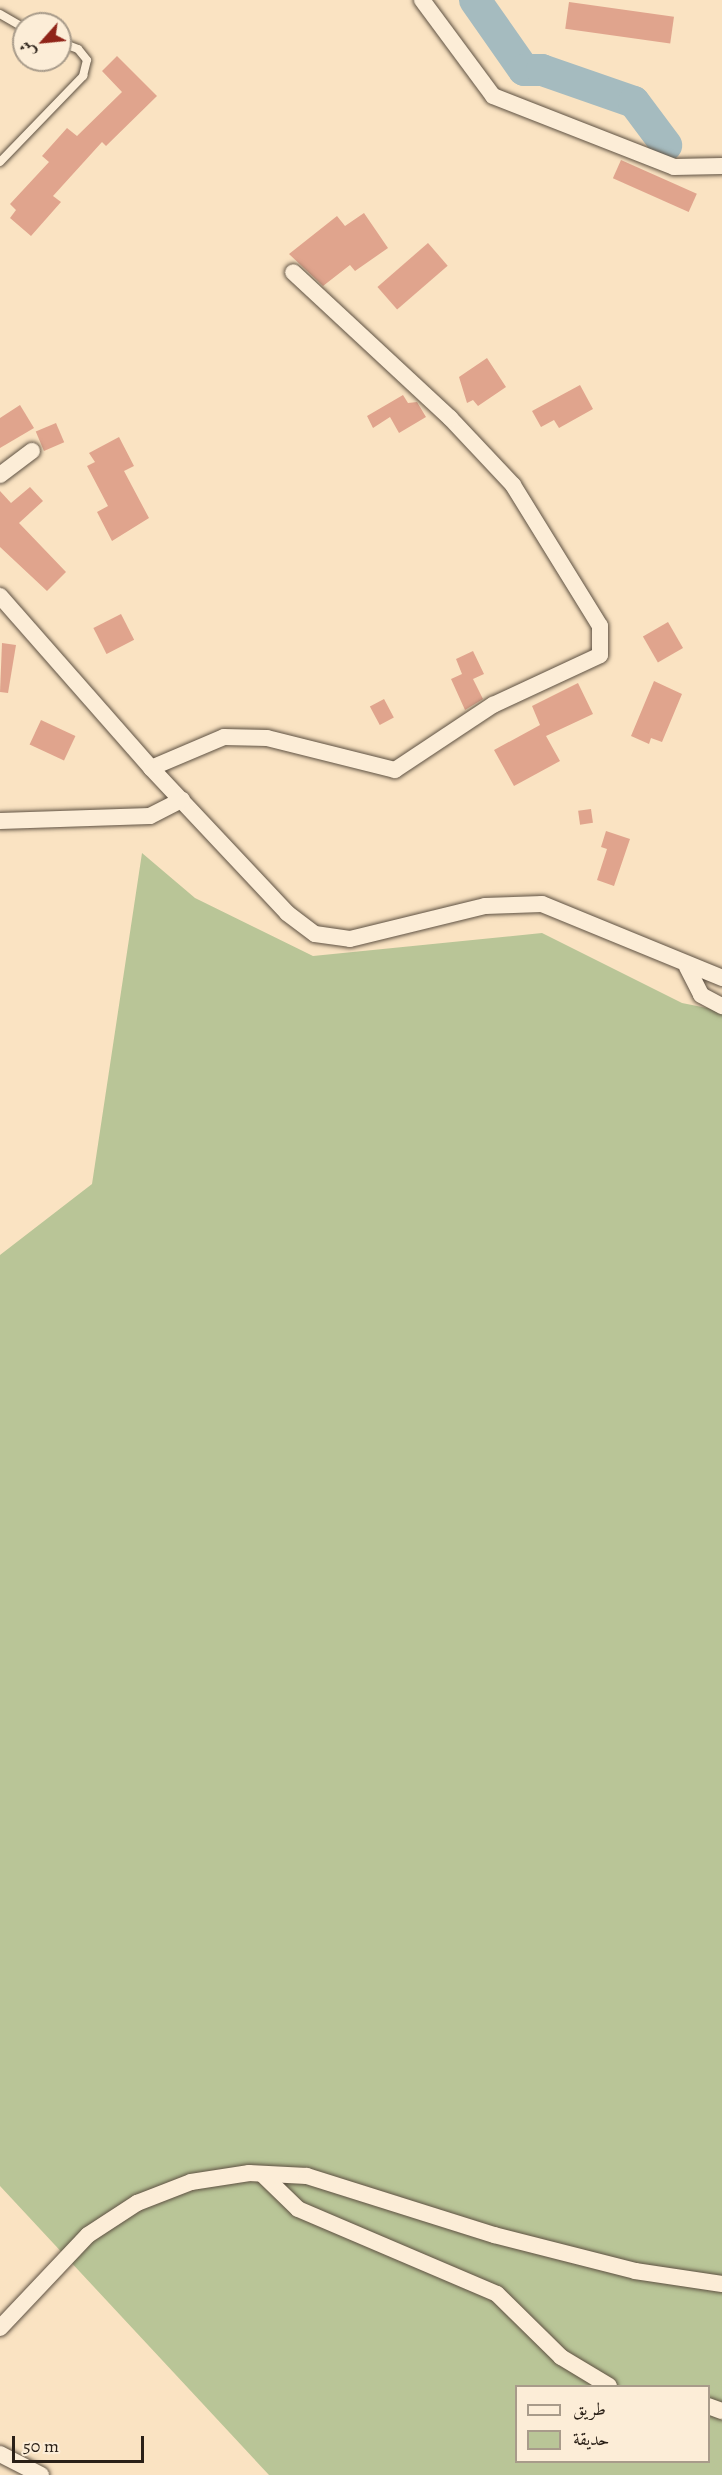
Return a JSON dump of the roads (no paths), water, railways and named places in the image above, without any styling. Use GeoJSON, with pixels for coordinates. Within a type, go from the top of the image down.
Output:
{"type":"FeatureCollection","features":[{"type":"Feature","properties":{"kind":"street"},"geometry":{"type":"LineString","coordinates":[[422,0],[493,96],[674,167],[722,166]]}},
{"type":"Feature","properties":{"kind":"street"},"geometry":{"type":"LineString","coordinates":[[152,768],[224,737],[267,738],[395,770],[493,705],[600,655],[600,626],[513,485],[450,417],[293,272]]}},
{"type":"Feature","properties":{"kind":"street"},"geometry":{"type":"LineString","coordinates":[[0,475],[32,452]]}},
{"type":"Feature","properties":{"kind":"street"},"geometry":{"type":"LineString","coordinates":[[0,596],[152,768],[287,913],[315,934],[350,939],[486,906],[542,904],[687,967],[722,978]]}},
{"type":"Feature","properties":{"kind":"street"},"geometry":{"type":"LineString","coordinates":[[0,821],[150,816],[182,800]]}},
{"type":"Feature","properties":{"kind":"street"},"geometry":{"type":"LineString","coordinates":[[687,967],[701,995],[722,1006]]}},
{"type":"Feature","properties":{"kind":"street"},"geometry":{"type":"LineString","coordinates":[[262,2174],[298,2209],[496,2294],[561,2357],[607,2385]]}},
{"type":"Feature","properties":{"kind":"street"},"geometry":{"type":"LineString","coordinates":[[0,2328],[88,2235],[137,2203],[191,2182],[262,2174],[307,2176],[494,2235],[635,2271],[722,2284]]}},
{"type":"Feature","properties":{"kind":"street"},"geometry":{"type":"LineString","coordinates":[[0,2454],[40,2475]]}},
{"type":"Feature","properties":{"kind":"lane"},"geometry":{"type":"LineString","coordinates":[[0,162],[83,76],[87,60],[78,49],[72,47]]}},
{"type":"Feature","properties":{"kind":"waterway"},"geometry":{"type":"LineString","coordinates":[[475,0],[524,70],[542,70],[634,102],[666,145]]}}]}
